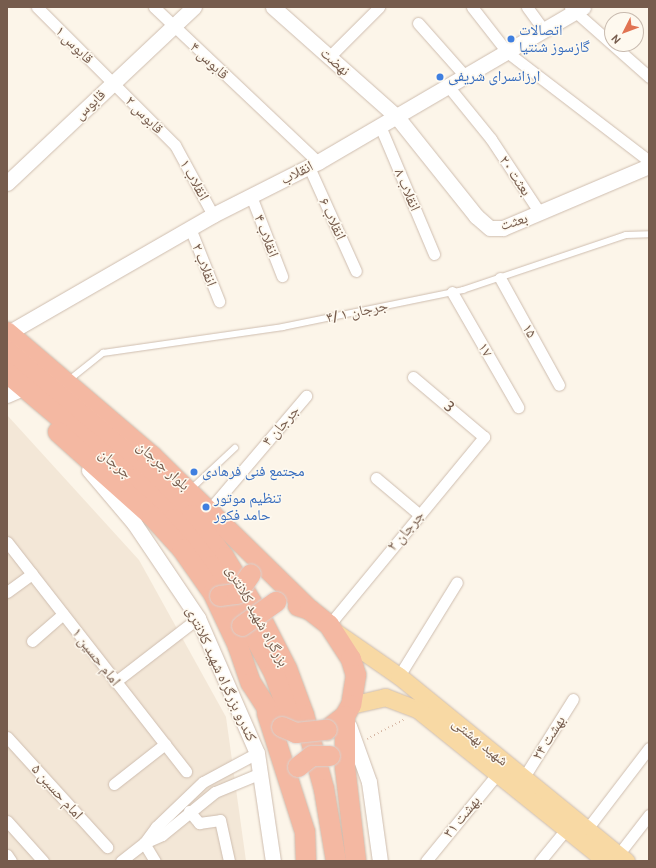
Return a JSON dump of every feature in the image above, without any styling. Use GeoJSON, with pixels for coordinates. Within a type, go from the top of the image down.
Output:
{"type":"FeatureCollection","features":[{"type":"Feature","properties":{"kind":"highway","name":"بلوار جرجان"},"geometry":{"type":"LineString","coordinates":[[7,339],[67,383],[190,491],[310,610]]}},
{"type":"Feature","properties":{"kind":"highway","name":"جرجان"},"geometry":{"type":"LineString","coordinates":[[7,339],[144,468]]}},
{"type":"Feature","properties":{"kind":"highway","name":"جرجان"},"geometry":{"type":"LineString","coordinates":[[7,373],[133,479],[174,519],[212,566]]}},
{"type":"Feature","properties":{"kind":"highway"},"geometry":{"type":"LineString","coordinates":[[25,388],[39,414],[58,433],[152,516],[182,549],[216,594],[238,637],[251,683],[267,713],[295,776],[305,832],[306,861]]}},
{"type":"Feature","properties":{"kind":"highway","name":"بزرگراه شهید کلانتری"},"geometry":{"type":"LineString","coordinates":[[144,468],[192,515],[224,557],[287,669],[324,789],[336,861]]}},
{"type":"Feature","properties":{"kind":"highway"},"geometry":{"type":"LineString","coordinates":[[216,594],[240,592],[251,574],[238,538]]}},
{"type":"Feature","properties":{"kind":"highway","name":"بزرگراه شهید کلانتری"},"geometry":{"type":"LineString","coordinates":[[212,566],[247,623],[274,673],[292,719],[312,792],[323,861]]}},
{"type":"Feature","properties":{"kind":"highway"},"geometry":{"type":"LineString","coordinates":[[238,637],[276,602],[310,610],[330,627],[351,659],[356,675],[338,762],[356,861]]}},
{"type":"Feature","properties":{"kind":"highway"},"geometry":{"type":"LineString","coordinates":[[267,713],[282,727],[296,733],[327,730],[348,710]]}},
{"type":"Feature","properties":{"kind":"highway"},"geometry":{"type":"LineString","coordinates":[[295,776],[312,756],[338,762]]}},
{"type":"Feature","properties":{"kind":"main road","name":"شهید بهشتی"},"geometry":{"type":"LineString","coordinates":[[330,627],[399,676],[587,829],[617,859]]}},
{"type":"Feature","properties":{"kind":"main road","name":"شهید بهشتی"},"geometry":{"type":"LineString","coordinates":[[348,710],[385,697],[416,709],[567,828],[617,859]]}},
{"type":"Feature","properties":{"kind":"street","name":"۱ قابوس"},"geometry":{"type":"LineString","coordinates":[[37,7],[112,84]]}},
{"type":"Feature","properties":{"kind":"street","name":"۴ قابوس"},"geometry":{"type":"LineString","coordinates":[[154,7],[172,27],[245,95],[313,165]]}},
{"type":"Feature","properties":{"kind":"street","name":"قابوس"},"geometry":{"type":"LineString","coordinates":[[7,183],[194,7]]}},
{"type":"Feature","properties":{"kind":"street"},"geometry":{"type":"LineString","coordinates":[[329,57],[379,7]]}},
{"type":"Feature","properties":{"kind":"street"},"geometry":{"type":"LineString","coordinates":[[472,7],[507,52],[649,161]]}},
{"type":"Feature","properties":{"kind":"street"},"geometry":{"type":"LineString","coordinates":[[527,7],[544,30]]}},
{"type":"Feature","properties":{"kind":"street","name":"نهضت"},"geometry":{"type":"LineString","coordinates":[[277,8],[396,117]]}},
{"type":"Feature","properties":{"kind":"street"},"geometry":{"type":"LineString","coordinates":[[576,9],[647,76]]}},
{"type":"Feature","properties":{"kind":"street","name":"انقلاب"},"geometry":{"type":"LineString","coordinates":[[7,339],[190,228],[313,165],[507,52],[576,9]]}},
{"type":"Feature","properties":{"kind":"street"},"geometry":{"type":"LineString","coordinates":[[418,23],[465,76]]}},
{"type":"Feature","properties":{"kind":"street","name":"۲ قابوس"},"geometry":{"type":"LineString","coordinates":[[112,84],[175,145]]}},
{"type":"Feature","properties":{"kind":"street","name":"۲۰ بعثت"},"geometry":{"type":"LineString","coordinates":[[448,86],[491,139],[540,213]]}},
{"type":"Feature","properties":{"kind":"street","name":"بعثت"},"geometry":{"type":"LineString","coordinates":[[396,117],[483,224],[503,228],[649,166]]}},
{"type":"Feature","properties":{"kind":"street","name":"۸ انقلاب"},"geometry":{"type":"LineString","coordinates":[[380,126],[434,254]]}},
{"type":"Feature","properties":{"kind":"street","name":"انقلاب ۱"},"geometry":{"type":"LineString","coordinates":[[175,145],[213,215]]}},
{"type":"Feature","properties":{"kind":"street","name":"۶ انقلاب"},"geometry":{"type":"LineString","coordinates":[[313,165],[356,271]]}},
{"type":"Feature","properties":{"kind":"street","name":"۴ انقلاب"},"geometry":{"type":"LineString","coordinates":[[251,196],[282,276]]}},
{"type":"Feature","properties":{"kind":"street","name":"۲ انقلاب"},"geometry":{"type":"LineString","coordinates":[[190,228],[219,302]]}},
{"type":"Feature","properties":{"kind":"street","name":"۱۵"},"geometry":{"type":"LineString","coordinates":[[500,278],[558,385]]}},
{"type":"Feature","properties":{"kind":"street","name":"۱۷"},"geometry":{"type":"LineString","coordinates":[[452,292],[518,407]]}},
{"type":"Feature","properties":{"kind":"street","name":"3"},"geometry":{"type":"LineString","coordinates":[[413,377],[484,437]]}},
{"type":"Feature","properties":{"kind":"street"},"geometry":{"type":"LineString","coordinates":[[7,395],[25,388]]}},
{"type":"Feature","properties":{"kind":"street","name":"۴ جرجان"},"geometry":{"type":"LineString","coordinates":[[209,510],[306,396]]}},
{"type":"Feature","properties":{"kind":"street","name":"کندرو بزرگراه شهید کلانتری"},"geometry":{"type":"LineString","coordinates":[[58,433],[160,558],[198,618],[257,753],[273,861]]}},
{"type":"Feature","properties":{"kind":"street","name":"جرجان ۲"},"geometry":{"type":"LineString","coordinates":[[330,627],[484,437]]}},
{"type":"Feature","properties":{"kind":"street"},"geometry":{"type":"LineString","coordinates":[[376,478],[420,515]]}},
{"type":"Feature","properties":{"kind":"street","name":"امام حسین ۱"},"geometry":{"type":"LineString","coordinates":[[7,542],[186,771]]}},
{"type":"Feature","properties":{"kind":"street"},"geometry":{"type":"LineString","coordinates":[[160,558],[162,552],[173,549],[238,637]]}},
{"type":"Feature","properties":{"kind":"street"},"geometry":{"type":"LineString","coordinates":[[7,592],[32,574]]}},
{"type":"Feature","properties":{"kind":"street"},"geometry":{"type":"LineString","coordinates":[[399,676],[457,582]]}},
{"type":"Feature","properties":{"kind":"street"},"geometry":{"type":"LineString","coordinates":[[32,641],[62,614]]}},
{"type":"Feature","properties":{"kind":"street"},"geometry":{"type":"LineString","coordinates":[[115,682],[198,618]]}},
{"type":"Feature","properties":{"kind":"street","name":"بهشت ۲۴"},"geometry":{"type":"LineString","coordinates":[[524,778],[573,699]]}},
{"type":"Feature","properties":{"kind":"street"},"geometry":{"type":"LineString","coordinates":[[348,710],[354,743],[369,782],[380,861]]}},
{"type":"Feature","properties":{"kind":"street","name":"امام حسین ۵"},"geometry":{"type":"LineString","coordinates":[[7,737],[107,847]]}},
{"type":"Feature","properties":{"kind":"street"},"geometry":{"type":"LineString","coordinates":[[114,784],[164,744]]}},
{"type":"Feature","properties":{"kind":"street"},"geometry":{"type":"LineString","coordinates":[[587,829],[649,748]]}},
{"type":"Feature","properties":{"kind":"street"},"geometry":{"type":"LineString","coordinates":[[144,843],[156,827],[203,782],[257,753]]}},
{"type":"Feature","properties":{"kind":"street"},"geometry":{"type":"LineString","coordinates":[[121,861],[144,843],[162,835],[189,811],[215,792],[261,773]]}},
{"type":"Feature","properties":{"kind":"street","name":"بهشت ۳۱"},"geometry":{"type":"LineString","coordinates":[[426,861],[498,774]]}},
{"type":"Feature","properties":{"kind":"street"},"geometry":{"type":"LineString","coordinates":[[189,811],[199,823],[220,820],[228,861]]}},
{"type":"Feature","properties":{"kind":"street"},"geometry":{"type":"LineString","coordinates":[[617,859],[649,815]]}},
{"type":"Feature","properties":{"kind":"street"},"geometry":{"type":"LineString","coordinates":[[7,821],[43,861]]}},
{"type":"Feature","properties":{"kind":"street"},"geometry":{"type":"LineString","coordinates":[[540,861],[567,828]]}},
{"type":"Feature","properties":{"kind":"street"},"geometry":{"type":"LineString","coordinates":[[144,843],[155,861]]}},
{"type":"Feature","properties":{"kind":"street"},"geometry":{"type":"LineString","coordinates":[[7,855],[11,861]]}},
{"type":"Feature","properties":{"kind":"lane","name":"جرجان ۱ /۴"},"geometry":{"type":"LineString","coordinates":[[67,383],[103,353],[283,327],[452,292],[500,278],[626,235],[649,234]]}},
{"type":"Feature","properties":{"kind":"lane"},"geometry":{"type":"LineString","coordinates":[[190,491],[235,448]]}},
{"type":"Feature","properties":{"kind":"path"},"geometry":{"type":"LineString","coordinates":[[354,743],[377,736],[416,709]]}},
{"type":"Feature","properties":{"kind":"shaded area"},"geometry":{"type":"Polygon","coordinates":[[[7,415],[139,560],[226,717],[246,861],[7,861],[7,415]]]}},
{"type":"Feature","properties":{"kind":"place","name":"اتصالات گازسوز شنتیا"},"geometry":{"type":"Point","coordinates":[511,39]}},
{"type":"Feature","properties":{"kind":"place","name":"ارزانسرای شریفی"},"geometry":{"type":"Point","coordinates":[440,77]}},
{"type":"Feature","properties":{"kind":"place","name":"مجتمع فنی فرهادی"},"geometry":{"type":"Point","coordinates":[194,472]}},
{"type":"Feature","properties":{"kind":"place","name":"تنظیم موتور حامد فکور"},"geometry":{"type":"Point","coordinates":[206,507]}}]}
